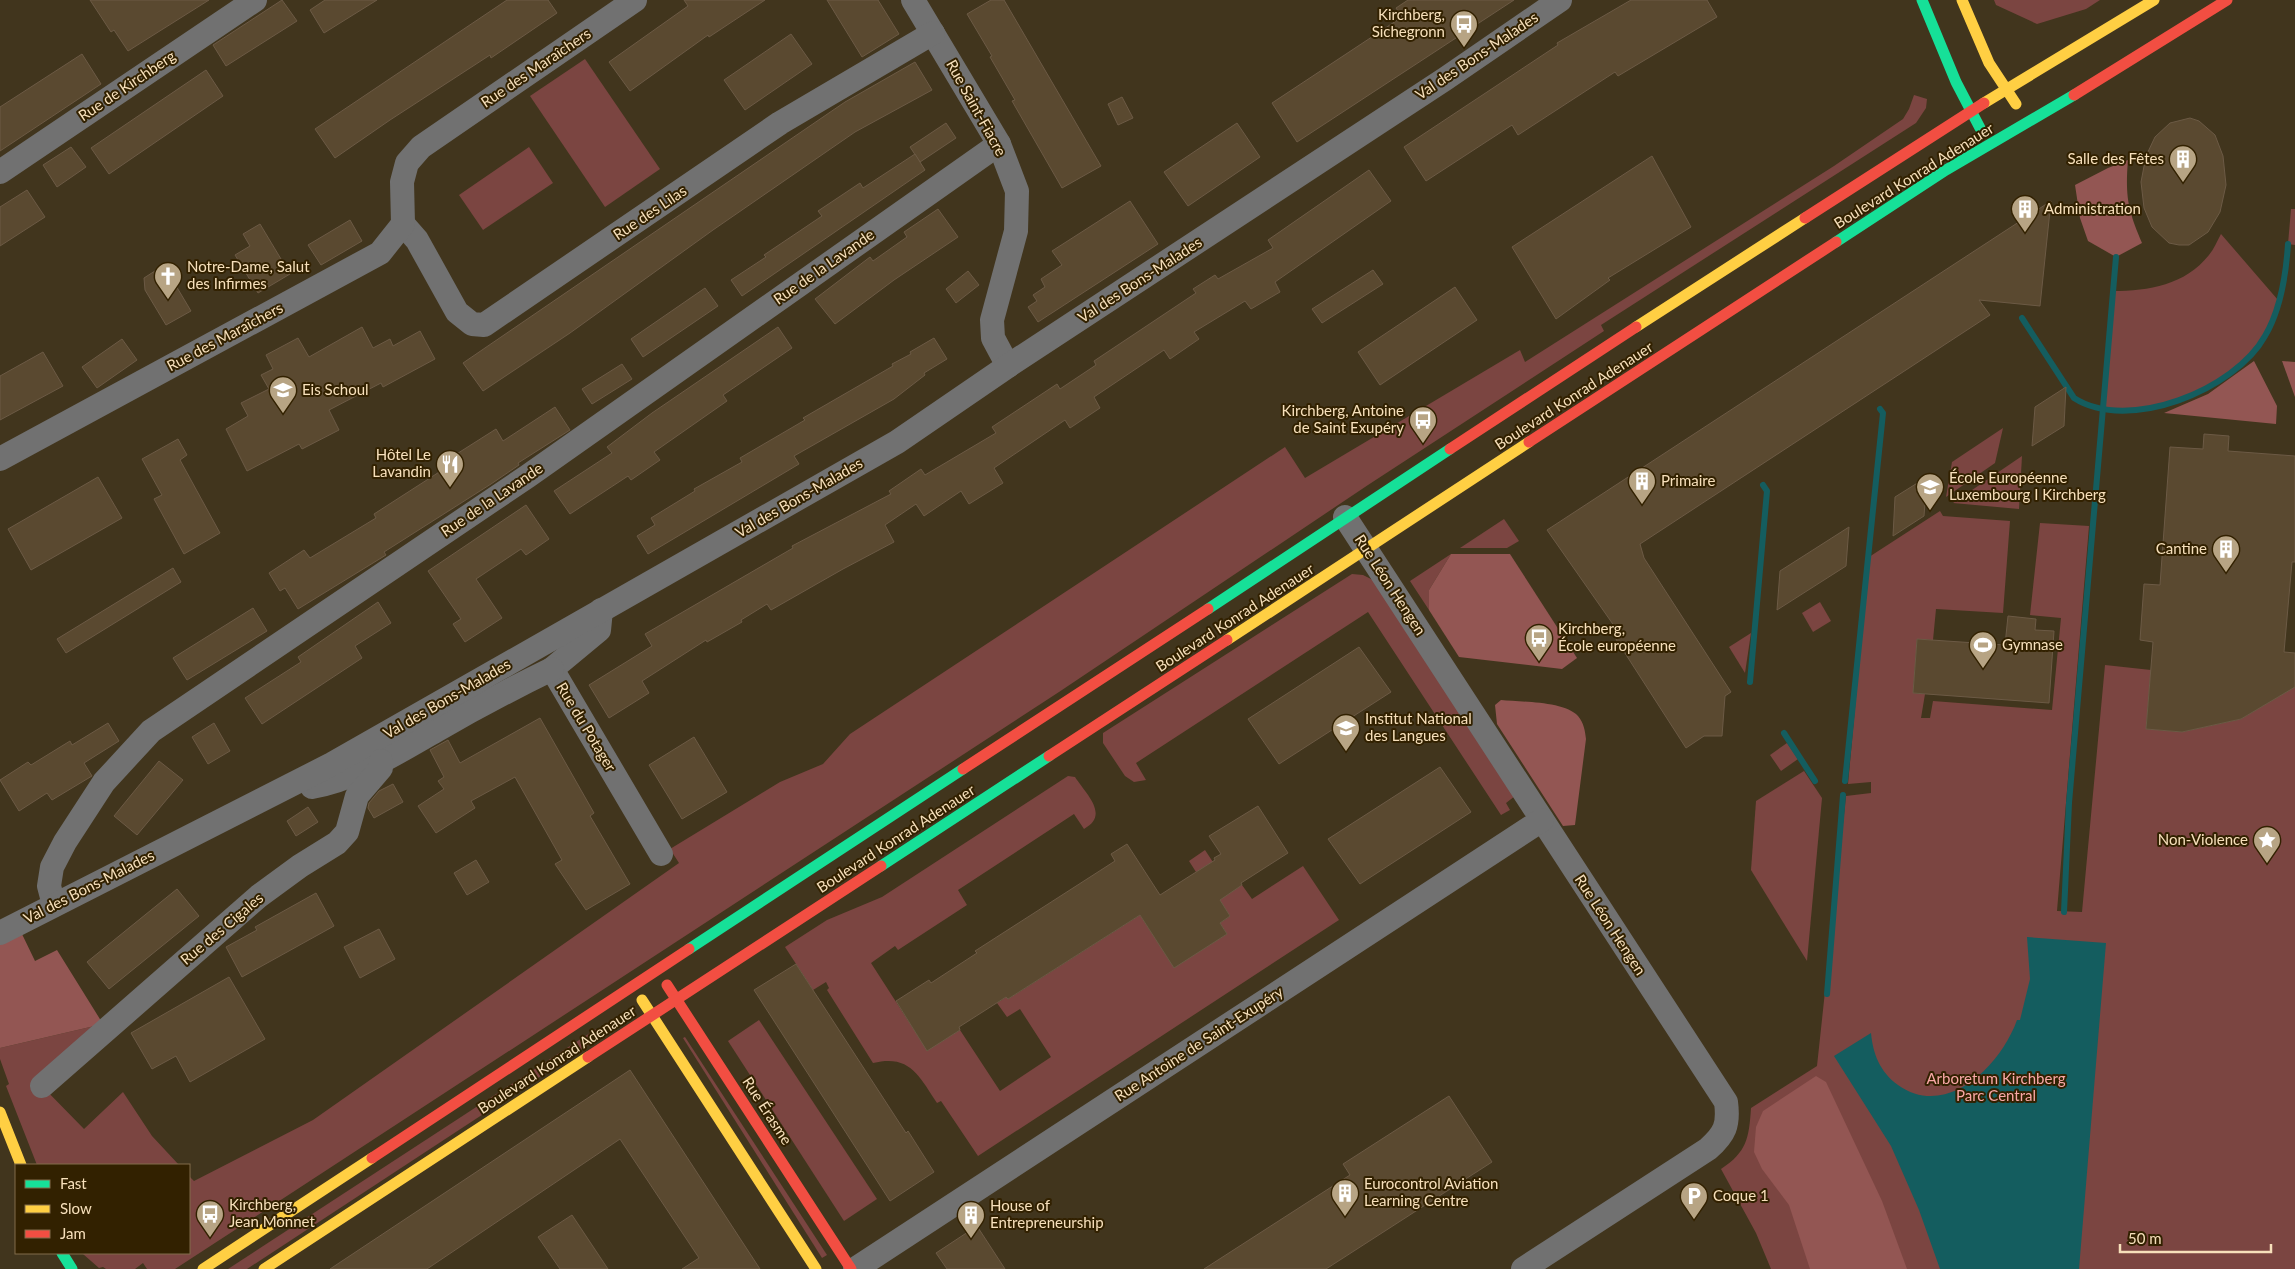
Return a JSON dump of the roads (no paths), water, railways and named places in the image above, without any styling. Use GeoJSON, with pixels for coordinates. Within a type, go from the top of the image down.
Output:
{"type":"FeatureCollection","features":[{"type":"Feature","properties":{"kind":"main road"},"geometry":{"type":"LineString","coordinates":[[1922,0],[1970,112],[1990,145]]}},
{"type":"Feature","properties":{"kind":"main road"},"geometry":{"type":"LineString","coordinates":[[1962,0],[1989,63],[2027,123]]}},
{"type":"Feature","properties":{"kind":"main road","name":"Boulevard Konrad Adenauer"},"geometry":{"type":"LineString","coordinates":[[203,1269],[1345,517],[1970,112],[2154,0]]}},
{"type":"Feature","properties":{"kind":"main road","name":"Boulevard Konrad Adenauer"},"geometry":{"type":"LineString","coordinates":[[264,1269],[1946,170],[2027,123],[2227,0]]}},
{"type":"Feature","properties":{"kind":"main road","name":"Rue Érasme"},"geometry":{"type":"LineString","coordinates":[[658,970],[853,1269]]}},
{"type":"Feature","properties":{"kind":"main road"},"geometry":{"type":"LineString","coordinates":[[633,986],[816,1269]]}},
{"type":"Feature","properties":{"kind":"main road"},"geometry":{"type":"LineString","coordinates":[[0,1112],[21,1164]]}},
{"type":"Feature","properties":{"kind":"main road"},"geometry":{"type":"LineString","coordinates":[[63,1254],[72,1269]]}},
{"type":"Feature","properties":{"kind":"street","name":"Rue de Kirchberg"},"geometry":{"type":"LineString","coordinates":[[0,172],[255,0]]}},
{"type":"Feature","properties":{"kind":"street","name":"Rue des Maraîchers"},"geometry":{"type":"LineString","coordinates":[[0,459],[380,253],[403,224],[402,182],[407,163],[420,146],[635,0]]}},
{"type":"Feature","properties":{"kind":"street","name":"Rue Saint-Fiacre"},"geometry":{"type":"LineString","coordinates":[[913,0],[999,144],[1017,191],[1016,231],[992,320],[993,338],[1008,366]]}},
{"type":"Feature","properties":{"kind":"street","name":"Val des Bons-Malades"},"geometry":{"type":"LineString","coordinates":[[0,933],[340,760],[897,442],[1008,366],[1444,79],[1560,0]]}},
{"type":"Feature","properties":{"kind":"street","name":"Rue des Lilas"},"geometry":{"type":"LineString","coordinates":[[403,224],[418,240],[457,312],[472,324],[484,325],[780,123],[933,33]]}},
{"type":"Feature","properties":{"kind":"street","name":"Rue de la Lavande"},"geometry":{"type":"LineString","coordinates":[[54,904],[49,886],[52,867],[65,842],[104,782],[151,731],[536,470],[999,144]]}},
{"type":"Feature","properties":{"kind":"street","name":"Rue Léon Hengen"},"geometry":{"type":"LineString","coordinates":[[1345,517],[1726,1102],[1727,1113],[1723,1137],[1708,1150],[1523,1269]]}},
{"type":"Feature","properties":{"kind":"street","name":"Rue du Potager"},"geometry":{"type":"LineString","coordinates":[[601,610],[599,630],[552,669],[661,854]]}},
{"type":"Feature","properties":{"kind":"street"},"geometry":{"type":"LineString","coordinates":[[273,794],[327,784],[381,761],[499,695],[552,669]]}},
{"type":"Feature","properties":{"kind":"street","name":"Rue des Cigales"},"geometry":{"type":"LineString","coordinates":[[42,1086],[260,896],[300,866],[337,843],[347,832],[357,796],[381,768],[381,761]]}},
{"type":"Feature","properties":{"kind":"street","name":"Rue Antoine de Saint-Exupéry"},"geometry":{"type":"LineString","coordinates":[[853,1269],[1542,820]]}},
{"type":"Feature","properties":{"kind":"water"},"geometry":{"type":"Polygon","coordinates":[[[2027,937],[2106,943],[2079,1269],[1940,1269],[1919,1210],[1891,1146],[1834,1056],[1871,1033],[1878,1062],[1886,1074],[1898,1085],[1917,1094],[1935,1096],[1953,1092],[1970,1082],[1985,1070],[1999,1054],[2017,1020],[2020,1020],[2030,979],[2027,937]]]}},
{"type":"Feature","properties":{"kind":"waterway"},"geometry":{"type":"LineString","coordinates":[[2022,318],[2074,398],[2096,408],[2122,411],[2150,408],[2206,389],[2230,373],[2250,356],[2265,336],[2275,315],[2282,292],[2288,244]]}},
{"type":"Feature","properties":{"kind":"waterway"},"geometry":{"type":"LineString","coordinates":[[2064,912],[2069,803],[2116,257]]}},
{"type":"Feature","properties":{"kind":"waterway"},"geometry":{"type":"LineString","coordinates":[[1845,781],[1883,413],[1880,409]]}},
{"type":"Feature","properties":{"kind":"waterway"},"geometry":{"type":"LineString","coordinates":[[1750,682],[1767,491],[1763,485]]}},
{"type":"Feature","properties":{"kind":"waterway"},"geometry":{"type":"LineString","coordinates":[[1784,733],[1815,781]]}},
{"type":"Feature","properties":{"kind":"waterway"},"geometry":{"type":"LineString","coordinates":[[1827,994],[1843,795]]}},
{"type":"Feature","properties":{"kind":"place","name":"Kirchberg, Sichegronn"},"geometry":{"type":"Point","coordinates":[1464,48]}},
{"type":"Feature","properties":{"kind":"place","name":"Salle des Fêtes"},"geometry":{"type":"Point","coordinates":[2183,183]}},
{"type":"Feature","properties":{"kind":"place","name":"Administration"},"geometry":{"type":"Point","coordinates":[2025,233]}},
{"type":"Feature","properties":{"kind":"place","name":"Notre-Dame, Salut des Infirmes"},"geometry":{"type":"Point","coordinates":[168,300]}},
{"type":"Feature","properties":{"kind":"place","name":"Eis Schoul"},"geometry":{"type":"Point","coordinates":[283,414]}},
{"type":"Feature","properties":{"kind":"place","name":"Kirchberg, Antoine de Saint Exupéry"},"geometry":{"type":"Point","coordinates":[1423,444]}},
{"type":"Feature","properties":{"kind":"place","name":"Hôtel Le Lavandin"},"geometry":{"type":"Point","coordinates":[450,488]}},
{"type":"Feature","properties":{"kind":"place","name":"Primaire"},"geometry":{"type":"Point","coordinates":[1642,505]}},
{"type":"Feature","properties":{"kind":"place","name":"École Européenne Luxembourg I Kirchberg"},"geometry":{"type":"Point","coordinates":[1930,511]}},
{"type":"Feature","properties":{"kind":"place","name":"Cantine"},"geometry":{"type":"Point","coordinates":[2226,573]}},
{"type":"Feature","properties":{"kind":"place","name":"Kirchberg, École européenne"},"geometry":{"type":"Point","coordinates":[1539,662]}},
{"type":"Feature","properties":{"kind":"place","name":"Gymnase"},"geometry":{"type":"Point","coordinates":[1983,669]}},
{"type":"Feature","properties":{"kind":"place","name":"Institut National des Langues"},"geometry":{"type":"Point","coordinates":[1346,752]}},
{"type":"Feature","properties":{"kind":"place","name":"Non-Violence"},"geometry":{"type":"Point","coordinates":[2267,864]}},
{"type":"Feature","properties":{"kind":"place","name":"Eurocontrol Aviation Learning Centre"},"geometry":{"type":"Point","coordinates":[1345,1217]}},
{"type":"Feature","properties":{"kind":"place","name":"Coque 1"},"geometry":{"type":"Point","coordinates":[1694,1220]}},
{"type":"Feature","properties":{"kind":"place","name":"Kirchberg, Jean Monnet"},"geometry":{"type":"Point","coordinates":[210,1238]}},
{"type":"Feature","properties":{"kind":"place","name":"House of Entrepreneurship"},"geometry":{"type":"Point","coordinates":[971,1239]}},
{"type":"Feature","properties":{"kind":"park label","name":"Arboretum Kirchberg Parc Central"},"geometry":{"type":"Point","coordinates":[1996,1088]}}]}
